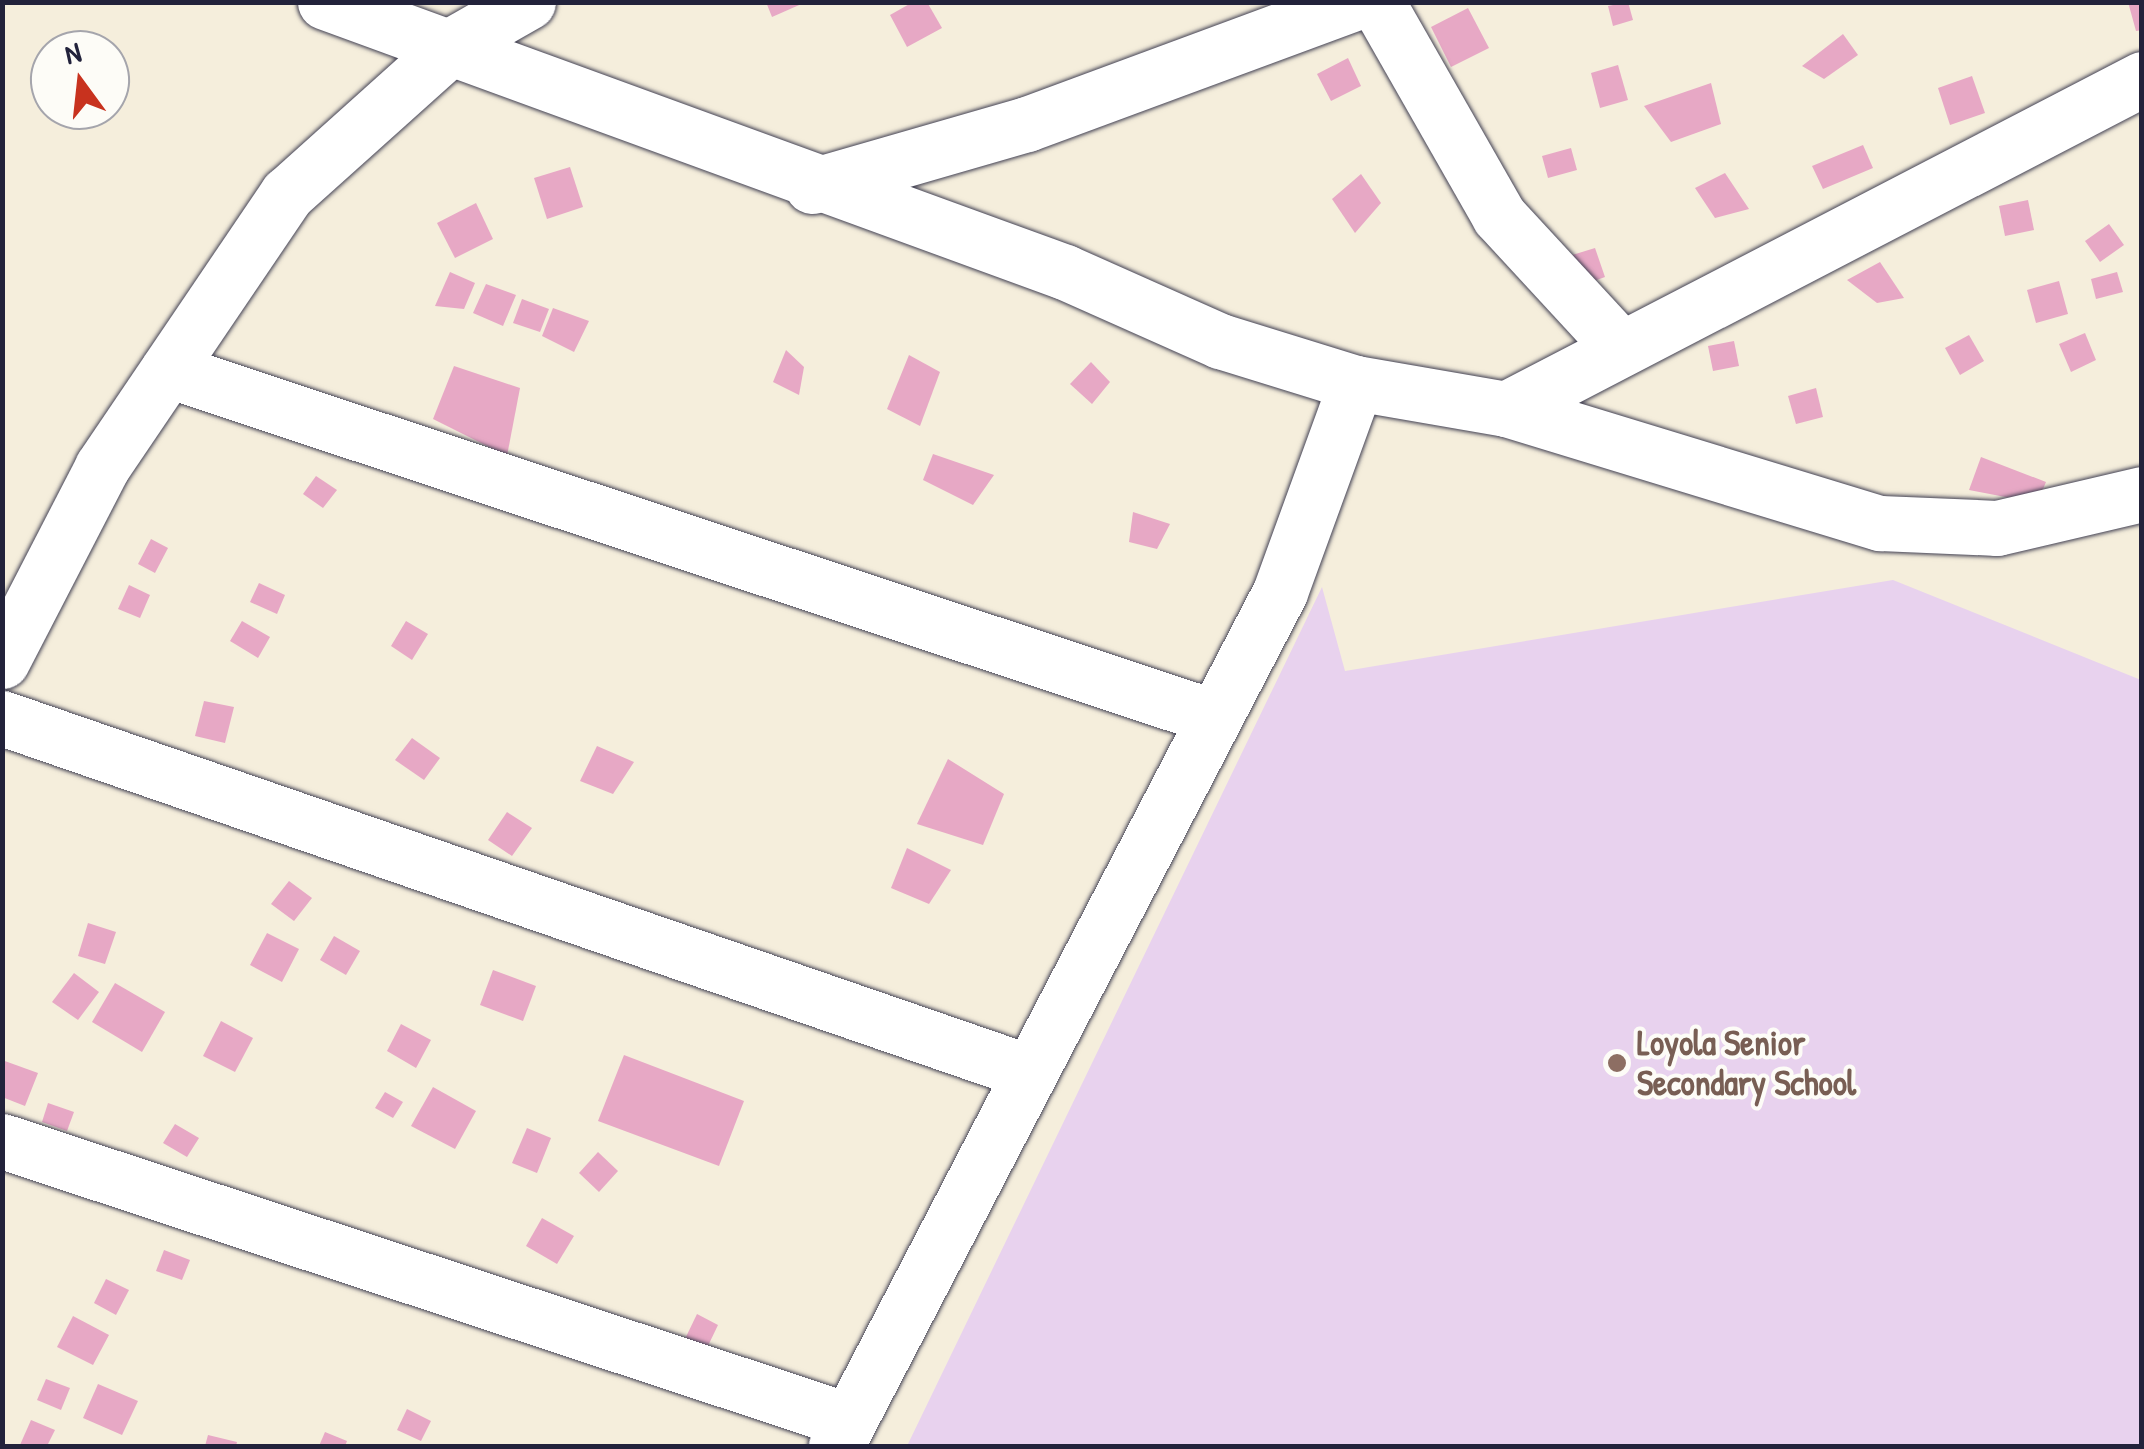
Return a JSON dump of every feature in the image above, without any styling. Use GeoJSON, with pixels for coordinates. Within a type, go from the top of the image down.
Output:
{"type":"FeatureCollection","features":[{"type":"Feature","properties":{"kind":"street"},"geometry":{"type":"LineString","coordinates":[[325,2],[424,26],[812,186],[1356,384],[1506,409],[1880,523],[1997,528],[2142,494]]}},
{"type":"Feature","properties":{"kind":"street"},"geometry":{"type":"LineString","coordinates":[[2,662],[48,560],[168,370],[288,194],[424,26],[528,2]]}},
{"type":"Feature","properties":{"kind":"street"},"geometry":{"type":"LineString","coordinates":[[812,186],[1027,124],[1356,2]]}},
{"type":"Feature","properties":{"kind":"street"},"geometry":{"type":"LineString","coordinates":[[1377,2],[1499,216],[1617,344]]}},
{"type":"Feature","properties":{"kind":"street"},"geometry":{"type":"LineString","coordinates":[[1506,409],[1617,344],[2142,79]]}},
{"type":"Feature","properties":{"kind":"street"},"geometry":{"type":"LineString","coordinates":[[168,370],[1208,715]]}},
{"type":"Feature","properties":{"kind":"street"},"geometry":{"type":"LineString","coordinates":[[2,1141],[842,1433],[1208,715],[1280,592],[1356,384]]}},
{"type":"Feature","properties":{"kind":"street"},"geometry":{"type":"LineString","coordinates":[[2,718],[1026,1070]]}},
{"type":"Feature","properties":{"kind":"shaded area","name":"Loyola Senior Secondary School"},"geometry":{"type":"Polygon","coordinates":[[[1893,580],[2141,680],[2141,1446],[907,1446],[1322,587],[1345,671],[1893,580]]]}},
{"type":"Feature","properties":{"kind":"building"},"geometry":{"type":"Polygon","coordinates":[[[766,2],[806,2],[772,17],[766,2]]]}},
{"type":"Feature","properties":{"kind":"building"},"geometry":{"type":"Polygon","coordinates":[[[913,2],[927,2],[942,28],[907,47],[890,15],[913,2]]]}},
{"type":"Feature","properties":{"kind":"building"},"geometry":{"type":"Polygon","coordinates":[[[1628,2],[1633,20],[1613,26],[1608,6],[1628,2]]]}},
{"type":"Feature","properties":{"kind":"building"},"geometry":{"type":"Polygon","coordinates":[[[2128,2],[2142,2],[2142,30],[2136,31],[2128,2]]]}},
{"type":"Feature","properties":{"kind":"building"},"geometry":{"type":"Polygon","coordinates":[[[1468,8],[1489,48],[1451,67],[1431,27],[1468,8]]]}},
{"type":"Feature","properties":{"kind":"building"},"geometry":{"type":"Polygon","coordinates":[[[1843,34],[1858,55],[1824,79],[1802,66],[1843,34]]]}},
{"type":"Feature","properties":{"kind":"building"},"geometry":{"type":"Polygon","coordinates":[[[1348,58],[1361,86],[1331,101],[1317,74],[1348,58]]]}},
{"type":"Feature","properties":{"kind":"building"},"geometry":{"type":"Polygon","coordinates":[[[1618,65],[1628,100],[1600,108],[1591,73],[1618,65]]]}},
{"type":"Feature","properties":{"kind":"building"},"geometry":{"type":"Polygon","coordinates":[[[1972,76],[1985,113],[1950,125],[1938,88],[1972,76]]]}},
{"type":"Feature","properties":{"kind":"building"},"geometry":{"type":"Polygon","coordinates":[[[1711,83],[1721,124],[1671,142],[1644,106],[1711,83]]]}},
{"type":"Feature","properties":{"kind":"building"},"geometry":{"type":"Polygon","coordinates":[[[1863,145],[1873,168],[1823,189],[1812,166],[1863,145]]]}},
{"type":"Feature","properties":{"kind":"building"},"geometry":{"type":"Polygon","coordinates":[[[1571,148],[1577,170],[1548,178],[1542,156],[1571,148]]]}},
{"type":"Feature","properties":{"kind":"building"},"geometry":{"type":"Polygon","coordinates":[[[570,167],[583,207],[547,219],[534,178],[570,167]]]}},
{"type":"Feature","properties":{"kind":"building"},"geometry":{"type":"Polygon","coordinates":[[[1725,173],[1749,209],[1715,218],[1695,188],[1725,173]]]}},
{"type":"Feature","properties":{"kind":"building"},"geometry":{"type":"Polygon","coordinates":[[[1361,174],[1381,203],[1355,233],[1332,199],[1361,174]]]}},
{"type":"Feature","properties":{"kind":"building"},"geometry":{"type":"Polygon","coordinates":[[[2028,200],[2034,230],[2005,236],[1999,206],[2028,200]]]}},
{"type":"Feature","properties":{"kind":"building"},"geometry":{"type":"Polygon","coordinates":[[[476,203],[493,239],[455,258],[437,223],[476,203]]]}},
{"type":"Feature","properties":{"kind":"building"},"geometry":{"type":"Polygon","coordinates":[[[2109,224],[2124,245],[2100,262],[2085,241],[2109,224]]]}},
{"type":"Feature","properties":{"kind":"building"},"geometry":{"type":"Polygon","coordinates":[[[1595,248],[1605,277],[1580,286],[1569,256],[1595,248]]]}},
{"type":"Feature","properties":{"kind":"building"},"geometry":{"type":"Polygon","coordinates":[[[1880,262],[1904,298],[1877,303],[1847,280],[1880,262]]]}},
{"type":"Feature","properties":{"kind":"building"},"geometry":{"type":"Polygon","coordinates":[[[450,272],[475,283],[464,309],[435,306],[450,272]]]}},
{"type":"Feature","properties":{"kind":"building"},"geometry":{"type":"Polygon","coordinates":[[[2117,272],[2123,292],[2096,299],[2091,279],[2117,272]]]}},
{"type":"Feature","properties":{"kind":"building"},"geometry":{"type":"Polygon","coordinates":[[[2059,281],[2068,314],[2036,323],[2027,290],[2059,281]]]}},
{"type":"Feature","properties":{"kind":"building"},"geometry":{"type":"Polygon","coordinates":[[[486,284],[516,295],[503,326],[473,313],[486,284]]]}},
{"type":"Feature","properties":{"kind":"building"},"geometry":{"type":"Polygon","coordinates":[[[522,299],[549,309],[540,332],[513,323],[522,299]]]}},
{"type":"Feature","properties":{"kind":"building"},"geometry":{"type":"Polygon","coordinates":[[[553,308],[589,321],[574,352],[542,336],[553,308]]]}},
{"type":"Feature","properties":{"kind":"building"},"geometry":{"type":"Polygon","coordinates":[[[2085,333],[2096,360],[2071,372],[2059,344],[2085,333]]]}},
{"type":"Feature","properties":{"kind":"building"},"geometry":{"type":"Polygon","coordinates":[[[1969,335],[1984,361],[1960,375],[1945,348],[1969,335]]]}},
{"type":"Feature","properties":{"kind":"building"},"geometry":{"type":"Polygon","coordinates":[[[1734,341],[1739,366],[1713,371],[1708,346],[1734,341]]]}},
{"type":"Feature","properties":{"kind":"building"},"geometry":{"type":"Polygon","coordinates":[[[786,350],[804,367],[799,395],[773,382],[786,350]]]}},
{"type":"Feature","properties":{"kind":"building"},"geometry":{"type":"Polygon","coordinates":[[[909,355],[940,372],[920,426],[887,409],[909,355]]]}},
{"type":"Feature","properties":{"kind":"building"},"geometry":{"type":"Polygon","coordinates":[[[1091,362],[1110,382],[1092,404],[1070,384],[1091,362]]]}},
{"type":"Feature","properties":{"kind":"building"},"geometry":{"type":"Polygon","coordinates":[[[454,366],[520,388],[507,456],[433,419],[454,366]]]}},
{"type":"Feature","properties":{"kind":"building"},"geometry":{"type":"Polygon","coordinates":[[[1816,388],[1823,417],[1796,424],[1788,396],[1816,388]]]}},
{"type":"Feature","properties":{"kind":"building"},"geometry":{"type":"Polygon","coordinates":[[[933,454],[994,475],[973,505],[923,480],[933,454]]]}},
{"type":"Feature","properties":{"kind":"building"},"geometry":{"type":"Polygon","coordinates":[[[1981,457],[2046,482],[2037,503],[1969,490],[1981,457]]]}},
{"type":"Feature","properties":{"kind":"building"},"geometry":{"type":"Polygon","coordinates":[[[316,476],[337,490],[323,508],[303,494],[316,476]]]}},
{"type":"Feature","properties":{"kind":"building"},"geometry":{"type":"Polygon","coordinates":[[[1133,512],[1170,524],[1157,549],[1129,542],[1133,512]]]}},
{"type":"Feature","properties":{"kind":"building"},"geometry":{"type":"Polygon","coordinates":[[[151,539],[168,548],[155,573],[138,564],[151,539]]]}},
{"type":"Feature","properties":{"kind":"building"},"geometry":{"type":"Polygon","coordinates":[[[259,583],[285,595],[277,614],[250,602],[259,583]]]}},
{"type":"Feature","properties":{"kind":"building"},"geometry":{"type":"Polygon","coordinates":[[[129,585],[150,595],[140,618],[118,609],[129,585]]]}},
{"type":"Feature","properties":{"kind":"building"},"geometry":{"type":"Polygon","coordinates":[[[242,621],[270,637],[258,658],[230,641],[242,621]]]}},
{"type":"Feature","properties":{"kind":"building"},"geometry":{"type":"Polygon","coordinates":[[[406,621],[428,634],[412,660],[391,646],[406,621]]]}},
{"type":"Feature","properties":{"kind":"building"},"geometry":{"type":"Polygon","coordinates":[[[204,701],[234,707],[225,743],[195,736],[204,701]]]}},
{"type":"Feature","properties":{"kind":"building"},"geometry":{"type":"Polygon","coordinates":[[[412,738],[440,758],[424,780],[395,760],[412,738]]]}},
{"type":"Feature","properties":{"kind":"building"},"geometry":{"type":"Polygon","coordinates":[[[597,746],[634,762],[613,794],[580,781],[597,746]]]}},
{"type":"Feature","properties":{"kind":"building"},"geometry":{"type":"Polygon","coordinates":[[[948,759],[1004,794],[983,845],[917,824],[948,759]]]}},
{"type":"Feature","properties":{"kind":"building"},"geometry":{"type":"Polygon","coordinates":[[[507,812],[532,828],[512,856],[488,840],[507,812]]]}},
{"type":"Feature","properties":{"kind":"building"},"geometry":{"type":"Polygon","coordinates":[[[907,848],[951,870],[929,904],[891,888],[907,848]]]}},
{"type":"Feature","properties":{"kind":"building"},"geometry":{"type":"Polygon","coordinates":[[[289,881],[312,898],[294,921],[271,904],[289,881]]]}},
{"type":"Feature","properties":{"kind":"building"},"geometry":{"type":"Polygon","coordinates":[[[88,923],[116,932],[105,964],[78,956],[88,923]]]}},
{"type":"Feature","properties":{"kind":"building"},"geometry":{"type":"Polygon","coordinates":[[[267,933],[299,949],[282,982],[250,965],[267,933]]]}},
{"type":"Feature","properties":{"kind":"building"},"geometry":{"type":"Polygon","coordinates":[[[334,936],[360,951],[346,975],[320,960],[334,936]]]}},
{"type":"Feature","properties":{"kind":"building"},"geometry":{"type":"Polygon","coordinates":[[[493,970],[536,986],[523,1021],[480,1005],[493,970]]]}},
{"type":"Feature","properties":{"kind":"building"},"geometry":{"type":"Polygon","coordinates":[[[74,973],[99,992],[78,1020],[52,1002],[74,973]]]}},
{"type":"Feature","properties":{"kind":"building"},"geometry":{"type":"Polygon","coordinates":[[[115,983],[165,1012],[142,1052],[92,1022],[115,983]]]}},
{"type":"Feature","properties":{"kind":"building"},"geometry":{"type":"Polygon","coordinates":[[[221,1021],[253,1038],[235,1072],[203,1056],[221,1021]]]}},
{"type":"Feature","properties":{"kind":"building"},"geometry":{"type":"Polygon","coordinates":[[[401,1024],[431,1040],[416,1068],[387,1051],[401,1024]]]}},
{"type":"Feature","properties":{"kind":"building"},"geometry":{"type":"Polygon","coordinates":[[[624,1055],[744,1101],[719,1166],[598,1121],[624,1055]]]}},
{"type":"Feature","properties":{"kind":"building"},"geometry":{"type":"Polygon","coordinates":[[[2,1060],[38,1073],[25,1106],[2,1097],[2,1060]]]}},
{"type":"Feature","properties":{"kind":"building"},"geometry":{"type":"Polygon","coordinates":[[[433,1087],[476,1111],[455,1149],[411,1126],[433,1087]]]}},
{"type":"Feature","properties":{"kind":"building"},"geometry":{"type":"Polygon","coordinates":[[[385,1092],[403,1102],[393,1118],[375,1108],[385,1092]]]}},
{"type":"Feature","properties":{"kind":"building"},"geometry":{"type":"Polygon","coordinates":[[[48,1103],[74,1112],[67,1131],[42,1122],[48,1103]]]}},
{"type":"Feature","properties":{"kind":"building"},"geometry":{"type":"Polygon","coordinates":[[[175,1124],[199,1138],[187,1157],[163,1143],[175,1124]]]}},
{"type":"Feature","properties":{"kind":"building"},"geometry":{"type":"Polygon","coordinates":[[[527,1128],[551,1138],[537,1173],[512,1163],[527,1128]]]}},
{"type":"Feature","properties":{"kind":"building"},"geometry":{"type":"Polygon","coordinates":[[[598,1152],[618,1171],[599,1192],[579,1173],[598,1152]]]}},
{"type":"Feature","properties":{"kind":"building"},"geometry":{"type":"Polygon","coordinates":[[[542,1218],[574,1236],[557,1264],[526,1246],[542,1218]]]}},
{"type":"Feature","properties":{"kind":"building"},"geometry":{"type":"Polygon","coordinates":[[[164,1250],[190,1260],[182,1280],[156,1271],[164,1250]]]}},
{"type":"Feature","properties":{"kind":"building"},"geometry":{"type":"Polygon","coordinates":[[[106,1279],[129,1290],[116,1315],[94,1303],[106,1279]]]}},
{"type":"Feature","properties":{"kind":"building"},"geometry":{"type":"Polygon","coordinates":[[[697,1314],[718,1325],[706,1350],[684,1341],[697,1314]]]}},
{"type":"Feature","properties":{"kind":"building"},"geometry":{"type":"Polygon","coordinates":[[[73,1316],[109,1335],[93,1365],[57,1347],[73,1316]]]}},
{"type":"Feature","properties":{"kind":"building"},"geometry":{"type":"Polygon","coordinates":[[[46,1379],[70,1388],[61,1410],[37,1400],[46,1379]]]}},
{"type":"Feature","properties":{"kind":"building"},"geometry":{"type":"Polygon","coordinates":[[[98,1384],[138,1401],[122,1435],[83,1418],[98,1384]]]}},
{"type":"Feature","properties":{"kind":"building"},"geometry":{"type":"Polygon","coordinates":[[[407,1409],[431,1421],[421,1441],[397,1430],[407,1409]]]}},
{"type":"Feature","properties":{"kind":"building"},"geometry":{"type":"Polygon","coordinates":[[[31,1420],[55,1430],[47,1446],[20,1445],[31,1420]]]}},
{"type":"Feature","properties":{"kind":"building"},"geometry":{"type":"Polygon","coordinates":[[[325,1432],[347,1441],[345,1446],[319,1446],[325,1432]]]}},
{"type":"Feature","properties":{"kind":"building"},"geometry":{"type":"Polygon","coordinates":[[[208,1435],[237,1442],[236,1446],[205,1446],[208,1435]]]}},
{"type":"Feature","properties":{"kind":"place","name":"Loyola Senior Secondary School"},"geometry":{"type":"Point","coordinates":[1617,1063]}}]}
